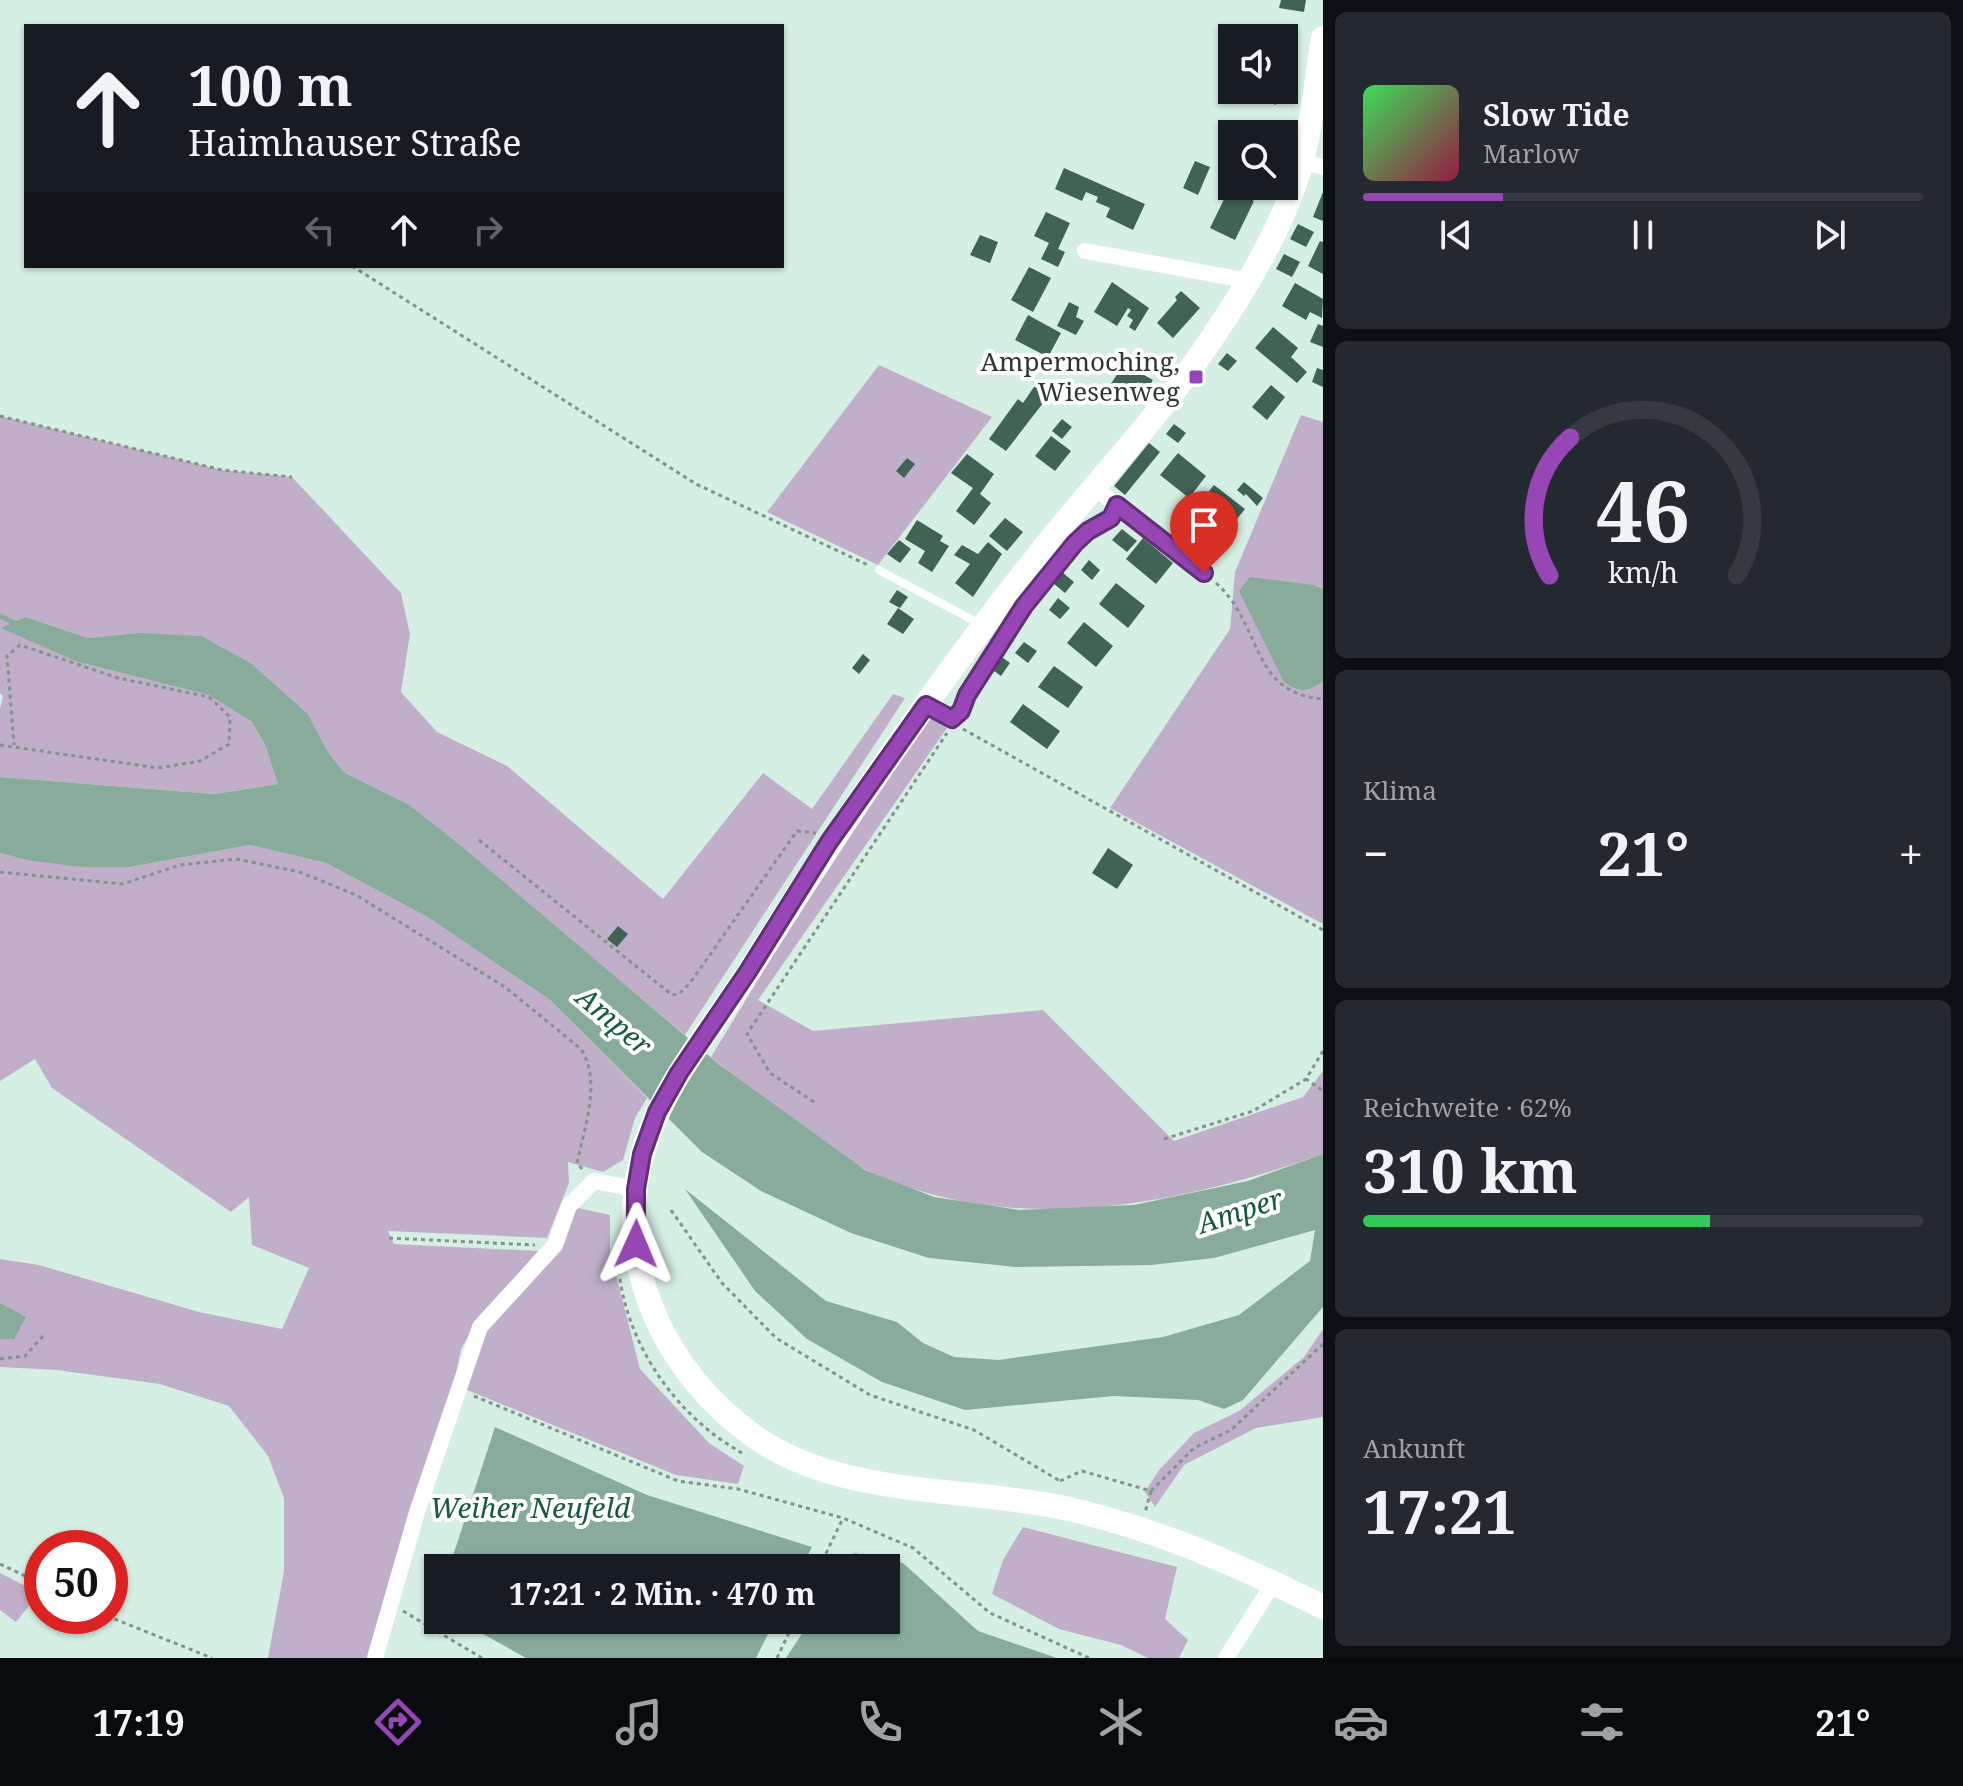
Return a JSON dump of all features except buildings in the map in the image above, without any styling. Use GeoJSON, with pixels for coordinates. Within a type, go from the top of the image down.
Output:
{"type":"FeatureCollection","features":[{"type":"Feature","properties":{"kind":"main road"},"geometry":{"type":"LineString","coordinates":[[1323,38],[1312,164],[1245,285],[1173,393],[1048,542],[926,705],[829,842],[657,1112],[642,1154],[636,1189],[636,1244],[641,1270],[664,1340],[701,1392],[760,1441],[840,1473],[1058,1507],[1141,1528],[1203,1550],[1323,1607]]}},
{"type":"Feature","properties":{"kind":"street"},"geometry":{"type":"LineString","coordinates":[[1085,251],[1239,279],[1245,285]]}},
{"type":"Feature","properties":{"kind":"street"},"geometry":{"type":"LineString","coordinates":[[1095,488],[1204,573]]}},
{"type":"Feature","properties":{"kind":"street"},"geometry":{"type":"LineString","coordinates":[[926,705],[957,724],[967,695],[1024,606],[1075,543],[1088,531],[1111,518],[1117,505]]}},
{"type":"Feature","properties":{"kind":"street"},"geometry":{"type":"LineString","coordinates":[[375,1658],[417,1512],[480,1327],[555,1245],[569,1206],[594,1181],[636,1189]]}},
{"type":"Feature","properties":{"kind":"street"},"geometry":{"type":"LineString","coordinates":[[1226,1658],[1274,1582]]}},
{"type":"Feature","properties":{"kind":"lane"},"geometry":{"type":"LineString","coordinates":[[879,570],[972,618],[983,627]]}},
{"type":"Feature","properties":{"kind":"path"},"geometry":{"type":"LineString","coordinates":[[355,268],[696,484],[879,570]]}},
{"type":"Feature","properties":{"kind":"path"},"geometry":{"type":"LineString","coordinates":[[0,416],[222,470],[292,477]]}},
{"type":"Feature","properties":{"kind":"path"},"geometry":{"type":"LineString","coordinates":[[1204,573],[1224,590],[1240,612],[1274,681],[1291,693],[1323,699]]}},
{"type":"Feature","properties":{"kind":"path"},"geometry":{"type":"LineString","coordinates":[[0,745],[158,768],[200,761],[229,744],[230,717],[209,697],[118,678],[20,645],[7,656],[14,745]]}},
{"type":"Feature","properties":{"kind":"path"},"geometry":{"type":"LineString","coordinates":[[814,1102],[770,1073],[747,1034],[957,724],[1323,930]]}},
{"type":"Feature","properties":{"kind":"path"},"geometry":{"type":"LineString","coordinates":[[479,840],[672,995],[679,994],[690,983],[797,831],[818,834],[829,842]]}},
{"type":"Feature","properties":{"kind":"path"},"geometry":{"type":"LineString","coordinates":[[0,872],[122,884],[180,865],[236,859],[300,872],[356,895],[505,987],[581,1049],[590,1062],[591,1085],[577,1163],[594,1181]]}},
{"type":"Feature","properties":{"kind":"path"},"geometry":{"type":"LineString","coordinates":[[1164,1139],[1253,1111],[1306,1079],[1323,1051]]}},
{"type":"Feature","properties":{"kind":"path"},"geometry":{"type":"LineString","coordinates":[[1306,1079],[1323,1091]]}},
{"type":"Feature","properties":{"kind":"path"},"geometry":{"type":"LineString","coordinates":[[671,1210],[722,1283],[776,1338],[870,1395],[974,1430],[1060,1481],[1082,1471],[1151,1491]]}},
{"type":"Feature","properties":{"kind":"path"},"geometry":{"type":"LineString","coordinates":[[389,1238],[555,1245]]}},
{"type":"Feature","properties":{"kind":"path"},"geometry":{"type":"LineString","coordinates":[[617,1258],[636,1338],[672,1397],[738,1451],[751,1458]]}},
{"type":"Feature","properties":{"kind":"path"},"geometry":{"type":"LineString","coordinates":[[0,1359],[25,1356],[43,1336]]}},
{"type":"Feature","properties":{"kind":"path"},"geometry":{"type":"LineString","coordinates":[[1141,1528],[1151,1491],[1194,1448],[1231,1430],[1323,1344]]}},
{"type":"Feature","properties":{"kind":"path"},"geometry":{"type":"LineString","coordinates":[[460,1390],[678,1481],[738,1489],[843,1518],[913,1548],[990,1613],[1089,1658]]}},
{"type":"Feature","properties":{"kind":"path"},"geometry":{"type":"LineString","coordinates":[[826,1554],[843,1518]]}},
{"type":"Feature","properties":{"kind":"path"},"geometry":{"type":"LineString","coordinates":[[0,1564],[24,1575]]}},
{"type":"Feature","properties":{"kind":"path"},"geometry":{"type":"LineString","coordinates":[[390,1603],[482,1658]]}},
{"type":"Feature","properties":{"kind":"path"},"geometry":{"type":"LineString","coordinates":[[128,1624],[212,1658]]}},
{"type":"Feature","properties":{"kind":"path"},"geometry":{"type":"LineString","coordinates":[[777,1658],[788,1634]]}},
{"type":"Feature","properties":{"kind":"shaded area"},"geometry":{"type":"Polygon","coordinates":[[[879,365],[992,417],[878,565],[767,512],[879,365]]]}},
{"type":"Feature","properties":{"kind":"shaded area"},"geometry":{"type":"Polygon","coordinates":[[[1301,415],[1323,422],[1323,589],[1314,585],[1284,682],[1304,690],[1323,682],[1323,924],[1110,808],[1230,629],[1235,572],[1301,415]]]}},
{"type":"Feature","properties":{"kind":"shaded area"},"geometry":{"type":"Polygon","coordinates":[[[0,416],[222,470],[292,477],[401,593],[410,634],[401,692],[437,732],[507,766],[663,899],[763,773],[812,809],[893,694],[905,698],[685,1035],[408,804],[345,773],[328,752],[308,714],[252,664],[138,633],[88,638],[26,617],[78,662],[209,695],[252,722],[266,747],[279,784],[214,794],[0,777],[0,709],[3,696],[0,693],[0,416]]]}},
{"type":"Feature","properties":{"kind":"shaded area"},"geometry":{"type":"Polygon","coordinates":[[[931,718],[947,728],[758,1000],[813,1031],[1043,1010],[1174,1141],[1303,1097],[1323,1071],[1323,1154],[1212,1188],[1154,1200],[1096,1207],[1038,1209],[980,1204],[923,1192],[868,1171],[748,1087],[711,1057],[823,873],[931,718]]]}},
{"type":"Feature","properties":{"kind":"shaded area"},"geometry":{"type":"Polygon","coordinates":[[[250,845],[326,863],[429,918],[550,1000],[647,1098],[635,1118],[623,1160],[603,1172],[568,1162],[569,1183],[547,1238],[388,1231],[394,1244],[538,1251],[476,1323],[461,1349],[453,1388],[370,1658],[268,1658],[284,1571],[284,1498],[268,1456],[229,1406],[160,1384],[57,1370],[0,1367],[0,1259],[39,1265],[199,1312],[282,1329],[309,1268],[252,1245],[249,1197],[231,1212],[52,1088],[35,1059],[0,1081],[0,853],[83,867],[130,867],[250,845]]]}},
{"type":"Feature","properties":{"kind":"shaded area"},"geometry":{"type":"Polygon","coordinates":[[[569,1206],[610,1215],[610,1251],[640,1369],[709,1443],[744,1466],[738,1484],[676,1475],[462,1388],[487,1321],[561,1243],[569,1206]]]}},
{"type":"Feature","properties":{"kind":"shaded area"},"geometry":{"type":"Polygon","coordinates":[[[1323,1329],[1323,1417],[1256,1428],[1184,1465],[1155,1507],[1145,1492],[1159,1470],[1194,1433],[1239,1411],[1304,1357],[1323,1329]]]}},
{"type":"Feature","properties":{"kind":"shaded area"},"geometry":{"type":"Polygon","coordinates":[[[1023,1527],[1177,1567],[1165,1619],[1188,1640],[1179,1658],[1148,1658],[1121,1645],[1059,1629],[992,1594],[1003,1560],[1023,1527]]]}},
{"type":"Feature","properties":{"kind":"shaded area"},"geometry":{"type":"Polygon","coordinates":[[[0,1573],[24,1585],[24,1612],[16,1622],[0,1610],[0,1573]]]}},
{"type":"Feature","properties":{"kind":"water"},"geometry":{"type":"Polygon","coordinates":[[[1250,577],[1314,585],[1323,589],[1323,682],[1303,690],[1284,682],[1239,591],[1250,577]]]}},
{"type":"Feature","properties":{"kind":"water","name":"Amper"},"geometry":{"type":"Polygon","coordinates":[[[26,617],[88,638],[138,633],[201,636],[252,664],[308,714],[328,752],[345,773],[408,804],[721,1066],[865,1170],[934,1197],[1019,1210],[1134,1205],[1248,1181],[1323,1154],[1323,1307],[1243,1400],[1224,1409],[1198,1400],[1114,1396],[965,1410],[882,1382],[807,1339],[755,1291],[685,1189],[826,1301],[897,1322],[923,1343],[954,1357],[999,1360],[1163,1337],[1239,1315],[1310,1261],[1315,1230],[1214,1258],[1151,1265],[1016,1267],[929,1258],[851,1233],[761,1191],[702,1152],[550,1000],[429,918],[326,863],[250,845],[130,867],[83,867],[0,853],[0,777],[214,794],[278,784],[266,747],[252,722],[209,695],[78,662],[1,628],[26,617]]]}},
{"type":"Feature","properties":{"kind":"water"},"geometry":{"type":"Polygon","coordinates":[[[0,1303],[26,1317],[14,1339],[0,1339],[0,1303]]]}},
{"type":"Feature","properties":{"kind":"water","name":"Weiher Neufeld"},"geometry":{"type":"Polygon","coordinates":[[[495,1427],[647,1495],[812,1547],[808,1554],[454,1554],[495,1427]]]}},
{"type":"Feature","properties":{"kind":"water"},"geometry":{"type":"Polygon","coordinates":[[[900,1562],[978,1631],[1057,1658],[786,1658],[802,1634],[900,1634],[900,1562]]]}},
{"type":"Feature","properties":{"kind":"water"},"geometry":{"type":"Polygon","coordinates":[[[483,1634],[768,1634],[756,1658],[526,1658],[483,1634]]]}},
{"type":"Feature","properties":{"kind":"waterway"},"geometry":{"type":"LineString","coordinates":[[0,616],[17,624]]}},
{"type":"Feature","properties":{"kind":"place","name":"Ampermoching, Wiesenweg"},"geometry":{"type":"Point","coordinates":[1196,377]}},
{"type":"Feature","properties":{"kind":"route"},"geometry":{"type":"LineString","coordinates":[[636,1244],[636,1189],[642,1154],[657,1112],[829,842],[926,705],[952,719],[961,711],[967,695],[1024,606],[1075,543],[1088,531],[1111,518],[1117,505],[1204,573]]}}]}
